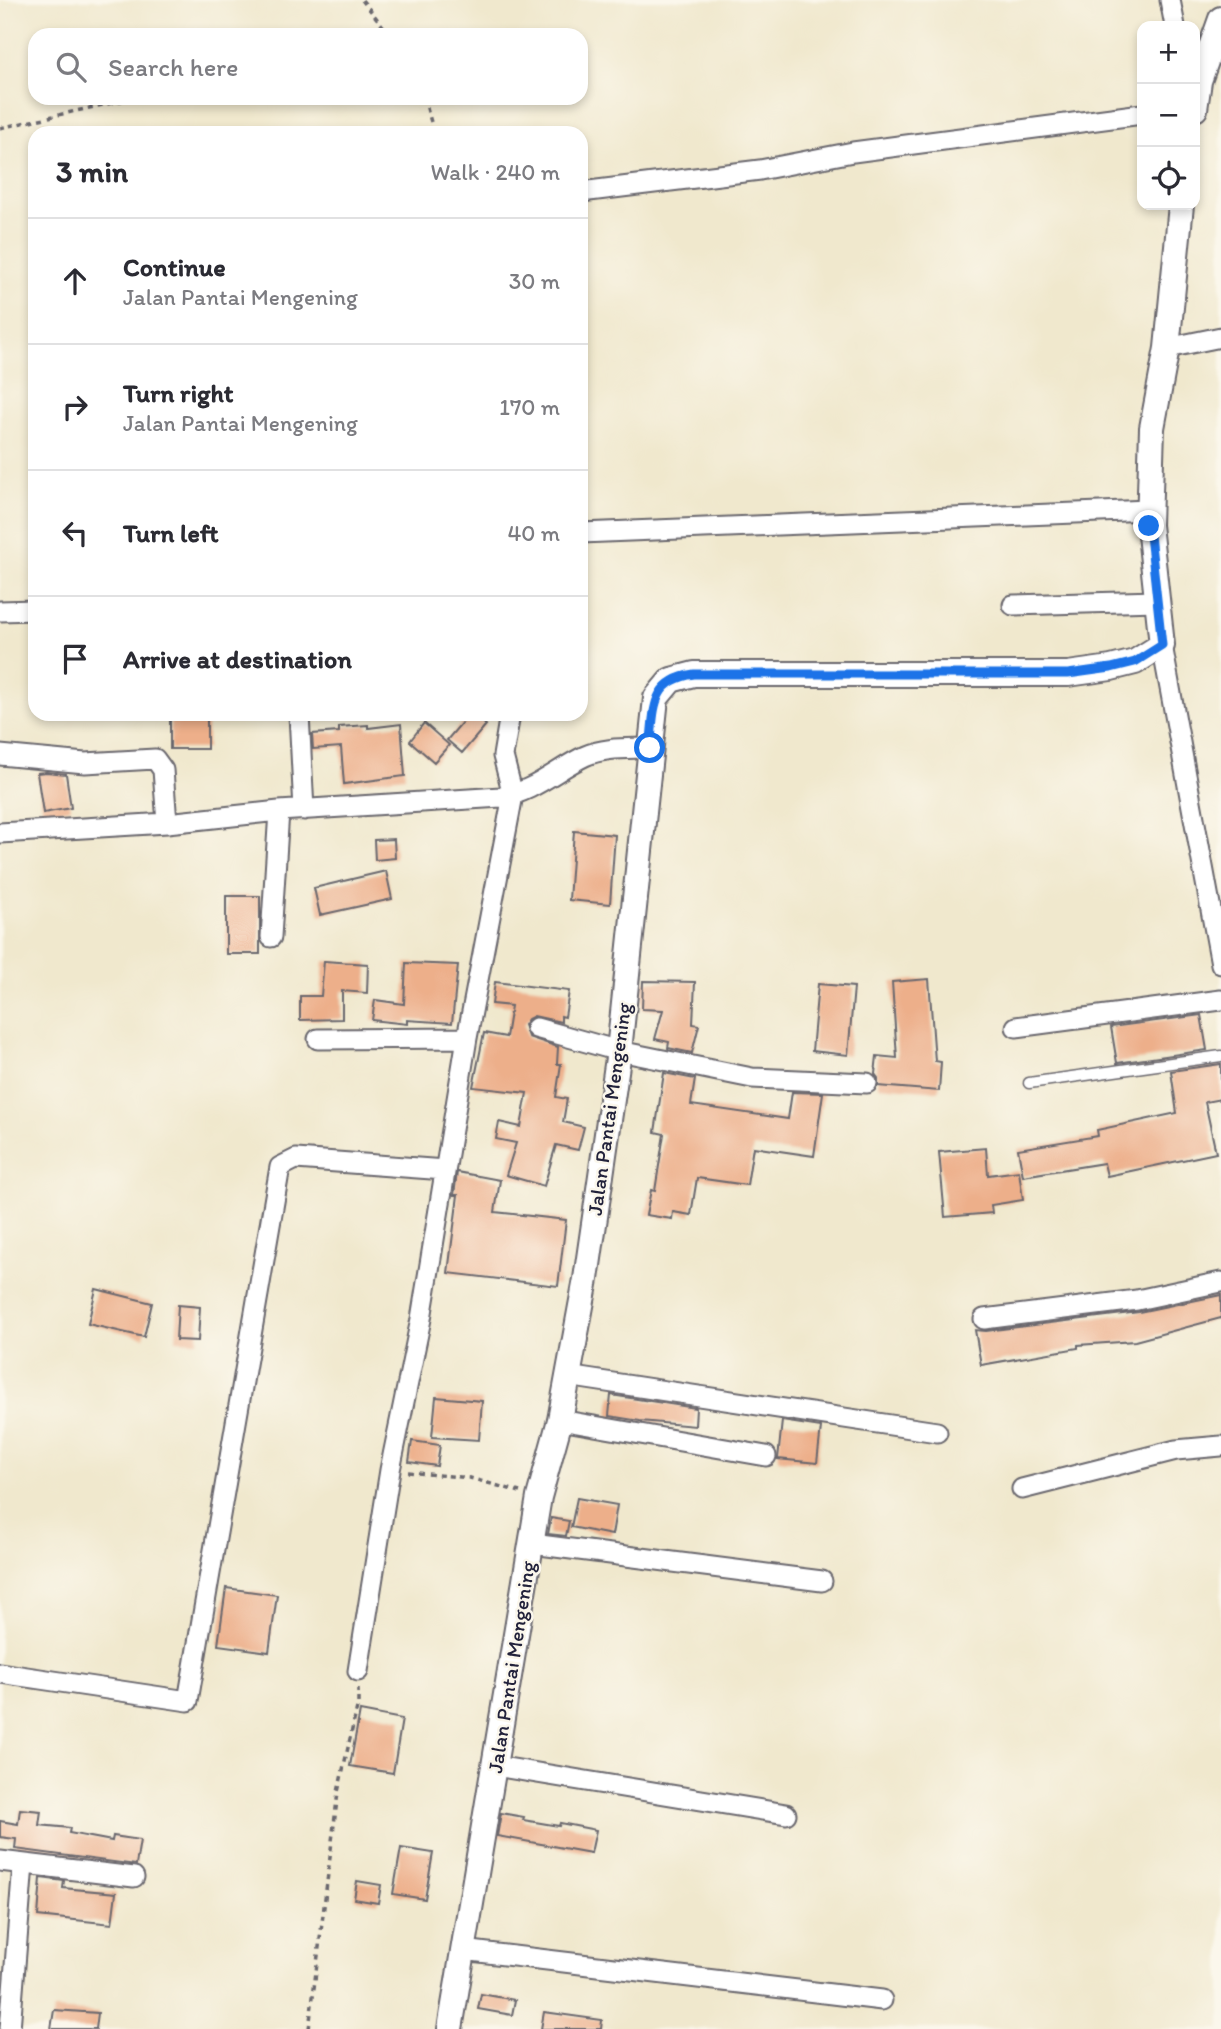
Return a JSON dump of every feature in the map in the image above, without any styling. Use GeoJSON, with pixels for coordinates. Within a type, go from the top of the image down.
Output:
{"type":"FeatureCollection","features":[{"type":"Feature","properties":{"kind":"street"},"geometry":{"type":"LineString","coordinates":[[1171,0],[1174,21]]}},
{"type":"Feature","properties":{"kind":"street"},"geometry":{"type":"LineString","coordinates":[[1200,73],[1221,19]]}},
{"type":"Feature","properties":{"kind":"street"},"geometry":{"type":"LineString","coordinates":[[588,191],[760,170],[853,152],[1137,115]]}},
{"type":"Feature","properties":{"kind":"street"},"geometry":{"type":"LineString","coordinates":[[1181,210],[1167,348],[1152,428],[1149,510],[1162,645],[1216,914],[1221,964]]}},
{"type":"Feature","properties":{"kind":"street"},"geometry":{"type":"LineString","coordinates":[[1167,348],[1221,337]]}},
{"type":"Feature","properties":{"kind":"street"},"geometry":{"type":"LineString","coordinates":[[588,533],[1149,510]]}},
{"type":"Feature","properties":{"kind":"street"},"geometry":{"type":"LineString","coordinates":[[1013,605],[1157,601]]}},
{"type":"Feature","properties":{"kind":"street"},"geometry":{"type":"LineString","coordinates":[[0,611],[28,610]]}},
{"type":"Feature","properties":{"kind":"street","name":"Jalan Pantai Mengening"},"geometry":{"type":"LineString","coordinates":[[455,2028],[463,1950],[539,1497],[559,1420],[586,1279],[619,1051],[656,698],[671,680],[694,674],[1068,674],[1135,662],[1162,645]]}},
{"type":"Feature","properties":{"kind":"street"},"geometry":{"type":"LineString","coordinates":[[299,721],[304,810]]}},
{"type":"Feature","properties":{"kind":"street"},"geometry":{"type":"LineString","coordinates":[[358,1671],[390,1470],[421,1318],[507,796],[503,756],[509,721]]}},
{"type":"Feature","properties":{"kind":"street"},"geometry":{"type":"LineString","coordinates":[[0,833],[167,823],[279,811],[507,796],[588,755],[611,749],[650,748]]}},
{"type":"Feature","properties":{"kind":"street"},"geometry":{"type":"LineString","coordinates":[[0,755],[85,762],[155,759],[163,770],[167,823]]}},
{"type":"Feature","properties":{"kind":"street"},"geometry":{"type":"LineString","coordinates":[[271,937],[279,811]]}},
{"type":"Feature","properties":{"kind":"street"},"geometry":{"type":"LineString","coordinates":[[1016,1027],[1221,1000]]}},
{"type":"Feature","properties":{"kind":"street"},"geometry":{"type":"LineString","coordinates":[[536,1028],[619,1051],[752,1078],[867,1083]]}},
{"type":"Feature","properties":{"kind":"street"},"geometry":{"type":"LineString","coordinates":[[318,1040],[467,1038]]}},
{"type":"Feature","properties":{"kind":"street"},"geometry":{"type":"LineString","coordinates":[[0,1673],[188,1700],[280,1167],[296,1159],[445,1170]]}},
{"type":"Feature","properties":{"kind":"street"},"geometry":{"type":"LineString","coordinates":[[984,1319],[1136,1300],[1221,1282]]}},
{"type":"Feature","properties":{"kind":"street"},"geometry":{"type":"LineString","coordinates":[[567,1376],[937,1432]]}},
{"type":"Feature","properties":{"kind":"street"},"geometry":{"type":"LineString","coordinates":[[559,1420],[766,1456]]}},
{"type":"Feature","properties":{"kind":"street"},"geometry":{"type":"LineString","coordinates":[[1022,1489],[1176,1450],[1221,1446]]}},
{"type":"Feature","properties":{"kind":"street"},"geometry":{"type":"LineString","coordinates":[[532,1544],[822,1581]]}},
{"type":"Feature","properties":{"kind":"street"},"geometry":{"type":"LineString","coordinates":[[495,1766],[786,1814]]}},
{"type":"Feature","properties":{"kind":"street"},"geometry":{"type":"LineString","coordinates":[[0,1861],[134,1877]]}},
{"type":"Feature","properties":{"kind":"street"},"geometry":{"type":"LineString","coordinates":[[10,2029],[8,1955],[23,1864]]}},
{"type":"Feature","properties":{"kind":"street"},"geometry":{"type":"LineString","coordinates":[[463,1950],[882,2000]]}},
{"type":"Feature","properties":{"kind":"lane"},"geometry":{"type":"LineString","coordinates":[[1029,1083],[1221,1056]]}},
{"type":"Feature","properties":{"kind":"path"},"geometry":{"type":"LineString","coordinates":[[362,0],[384,28]]}},
{"type":"Feature","properties":{"kind":"path"},"geometry":{"type":"LineString","coordinates":[[0,128],[103,105]]}},
{"type":"Feature","properties":{"kind":"path"},"geometry":{"type":"LineString","coordinates":[[426,105],[431,126]]}},
{"type":"Feature","properties":{"kind":"path"},"geometry":{"type":"LineString","coordinates":[[390,1470],[470,1478],[539,1497]]}},
{"type":"Feature","properties":{"kind":"path"},"geometry":{"type":"LineString","coordinates":[[309,2029],[338,1792],[358,1703],[358,1671]]}},
{"type":"Feature","properties":{"kind":"building"},"geometry":{"type":"Polygon","coordinates":[[[170,721],[207,721],[207,749],[170,749],[170,721]]]}},
{"type":"Feature","properties":{"kind":"building"},"geometry":{"type":"Polygon","coordinates":[[[463,721],[481,721],[486,725],[462,753],[447,740],[463,721]]]}},
{"type":"Feature","properties":{"kind":"building"},"geometry":{"type":"Polygon","coordinates":[[[424,723],[449,745],[434,762],[410,741],[424,723]]]}},
{"type":"Feature","properties":{"kind":"building"},"geometry":{"type":"Polygon","coordinates":[[[401,724],[405,776],[344,784],[341,747],[313,749],[312,734],[339,732],[339,727],[368,725],[368,728],[401,724]]]}},
{"type":"Feature","properties":{"kind":"building"},"geometry":{"type":"Polygon","coordinates":[[[37,773],[66,774],[71,808],[43,813],[37,773]]]}},
{"type":"Feature","properties":{"kind":"building"},"geometry":{"type":"Polygon","coordinates":[[[574,831],[615,835],[610,904],[569,900],[574,831]]]}},
{"type":"Feature","properties":{"kind":"building"},"geometry":{"type":"Polygon","coordinates":[[[394,839],[395,858],[375,860],[374,840],[394,839]]]}},
{"type":"Feature","properties":{"kind":"building"},"geometry":{"type":"Polygon","coordinates":[[[386,871],[392,899],[320,915],[314,888],[386,871]]]}},
{"type":"Feature","properties":{"kind":"building"},"geometry":{"type":"Polygon","coordinates":[[[226,896],[260,896],[260,954],[226,954],[226,896]]]}},
{"type":"Feature","properties":{"kind":"building"},"geometry":{"type":"Polygon","coordinates":[[[324,961],[368,964],[367,993],[342,991],[342,1019],[300,1020],[300,996],[321,996],[324,961]]]}},
{"type":"Feature","properties":{"kind":"building"},"geometry":{"type":"Polygon","coordinates":[[[406,963],[458,965],[452,1023],[407,1020],[407,1024],[372,1020],[375,1000],[404,1004],[406,963]]]}},
{"type":"Feature","properties":{"kind":"building"},"geometry":{"type":"Polygon","coordinates":[[[929,979],[935,1061],[941,1062],[939,1091],[878,1086],[875,1074],[877,1056],[897,1058],[892,982],[929,979]]]}},
{"type":"Feature","properties":{"kind":"building"},"geometry":{"type":"Polygon","coordinates":[[[643,981],[695,982],[693,1024],[699,1025],[692,1053],[668,1048],[669,1042],[655,1039],[663,1010],[642,1009],[643,981]]]}},
{"type":"Feature","properties":{"kind":"building"},"geometry":{"type":"Polygon","coordinates":[[[495,982],[569,991],[565,1017],[561,1016],[561,1022],[534,1016],[524,1025],[528,1037],[558,1047],[557,1064],[561,1064],[556,1097],[567,1099],[563,1122],[584,1127],[578,1150],[556,1145],[544,1186],[506,1175],[516,1143],[496,1139],[499,1122],[521,1127],[527,1093],[473,1087],[484,1033],[506,1037],[511,1006],[492,1004],[495,982]]]}},
{"type":"Feature","properties":{"kind":"building"},"geometry":{"type":"Polygon","coordinates":[[[818,984],[854,987],[848,1055],[812,1051],[818,984]]]}},
{"type":"Feature","properties":{"kind":"building"},"geometry":{"type":"Polygon","coordinates":[[[1201,1015],[1207,1050],[1117,1063],[1111,1027],[1201,1015]]]}},
{"type":"Feature","properties":{"kind":"building"},"geometry":{"type":"Polygon","coordinates":[[[1221,1064],[1221,1099],[1205,1102],[1216,1153],[1107,1176],[1104,1163],[1023,1176],[1018,1149],[1098,1136],[1097,1130],[1177,1113],[1171,1071],[1221,1064]]]}},
{"type":"Feature","properties":{"kind":"building"},"geometry":{"type":"Polygon","coordinates":[[[664,1073],[695,1079],[691,1105],[788,1119],[792,1092],[823,1093],[814,1156],[753,1147],[747,1185],[697,1178],[691,1215],[673,1212],[672,1219],[646,1215],[651,1190],[655,1191],[664,1134],[655,1132],[664,1073]]]}},
{"type":"Feature","properties":{"kind":"building"},"geometry":{"type":"Polygon","coordinates":[[[986,1148],[988,1175],[1019,1171],[1023,1200],[991,1205],[992,1213],[945,1217],[939,1152],[986,1148]]]}},
{"type":"Feature","properties":{"kind":"building"},"geometry":{"type":"Polygon","coordinates":[[[457,1172],[500,1180],[495,1212],[566,1220],[558,1286],[448,1273],[458,1195],[454,1195],[457,1172]]]}},
{"type":"Feature","properties":{"kind":"building"},"geometry":{"type":"Polygon","coordinates":[[[96,1289],[152,1303],[144,1337],[88,1324],[96,1289]]]}},
{"type":"Feature","properties":{"kind":"building"},"geometry":{"type":"Polygon","coordinates":[[[1221,1295],[1221,1318],[1135,1341],[1078,1345],[1078,1348],[981,1365],[975,1330],[986,1331],[1139,1312],[1221,1295]]]}},
{"type":"Feature","properties":{"kind":"building"},"geometry":{"type":"Polygon","coordinates":[[[178,1305],[200,1307],[198,1341],[176,1340],[178,1305]]]}},
{"type":"Feature","properties":{"kind":"building"},"geometry":{"type":"Polygon","coordinates":[[[611,1395],[696,1408],[695,1426],[609,1416],[611,1395]]]}},
{"type":"Feature","properties":{"kind":"building"},"geometry":{"type":"Polygon","coordinates":[[[436,1397],[482,1401],[479,1440],[432,1437],[436,1397]]]}},
{"type":"Feature","properties":{"kind":"building"},"geometry":{"type":"Polygon","coordinates":[[[782,1421],[821,1427],[817,1463],[778,1459],[782,1421]]]}},
{"type":"Feature","properties":{"kind":"building"},"geometry":{"type":"Polygon","coordinates":[[[412,1441],[440,1445],[437,1466],[409,1462],[412,1441]]]}},
{"type":"Feature","properties":{"kind":"building"},"geometry":{"type":"Polygon","coordinates":[[[577,1498],[617,1505],[612,1535],[571,1527],[577,1498]]]}},
{"type":"Feature","properties":{"kind":"building"},"geometry":{"type":"Polygon","coordinates":[[[551,1518],[569,1521],[566,1536],[548,1534],[551,1518]]]}},
{"type":"Feature","properties":{"kind":"building"},"geometry":{"type":"Polygon","coordinates":[[[226,1588],[277,1595],[269,1652],[218,1645],[226,1588]]]}},
{"type":"Feature","properties":{"kind":"building"},"geometry":{"type":"Polygon","coordinates":[[[360,1711],[402,1719],[393,1773],[350,1766],[360,1711]]]}},
{"type":"Feature","properties":{"kind":"building"},"geometry":{"type":"Polygon","coordinates":[[[20,1809],[41,1811],[39,1825],[70,1828],[69,1833],[112,1841],[113,1836],[140,1840],[136,1865],[15,1849],[16,1839],[0,1837],[0,1821],[18,1824],[20,1809]]]}},
{"type":"Feature","properties":{"kind":"building"},"geometry":{"type":"Polygon","coordinates":[[[501,1813],[524,1817],[523,1820],[596,1830],[591,1853],[497,1836],[501,1813]]]}},
{"type":"Feature","properties":{"kind":"building"},"geometry":{"type":"Polygon","coordinates":[[[401,1848],[433,1853],[425,1899],[393,1894],[401,1848]]]}},
{"type":"Feature","properties":{"kind":"building"},"geometry":{"type":"Polygon","coordinates":[[[41,1878],[64,1881],[63,1888],[116,1893],[112,1924],[38,1916],[41,1878]]]}},
{"type":"Feature","properties":{"kind":"building"},"geometry":{"type":"Polygon","coordinates":[[[357,1881],[381,1885],[378,1903],[354,1899],[357,1881]]]}},
{"type":"Feature","properties":{"kind":"building"},"geometry":{"type":"Polygon","coordinates":[[[481,1994],[515,2000],[512,2015],[478,2009],[481,1994]]]}},
{"type":"Feature","properties":{"kind":"building"},"geometry":{"type":"Polygon","coordinates":[[[54,2010],[98,2013],[96,2029],[51,2029],[54,2010]]]}},
{"type":"Feature","properties":{"kind":"building"},"geometry":{"type":"Polygon","coordinates":[[[544,2012],[602,2020],[601,2029],[541,2029],[544,2012]]]}},
{"type":"Feature","properties":{"kind":"route"},"geometry":{"type":"LineString","coordinates":[[650,748],[656,698],[671,680],[681,676],[1068,674],[1135,662],[1162,645],[1149,526]]}}]}
